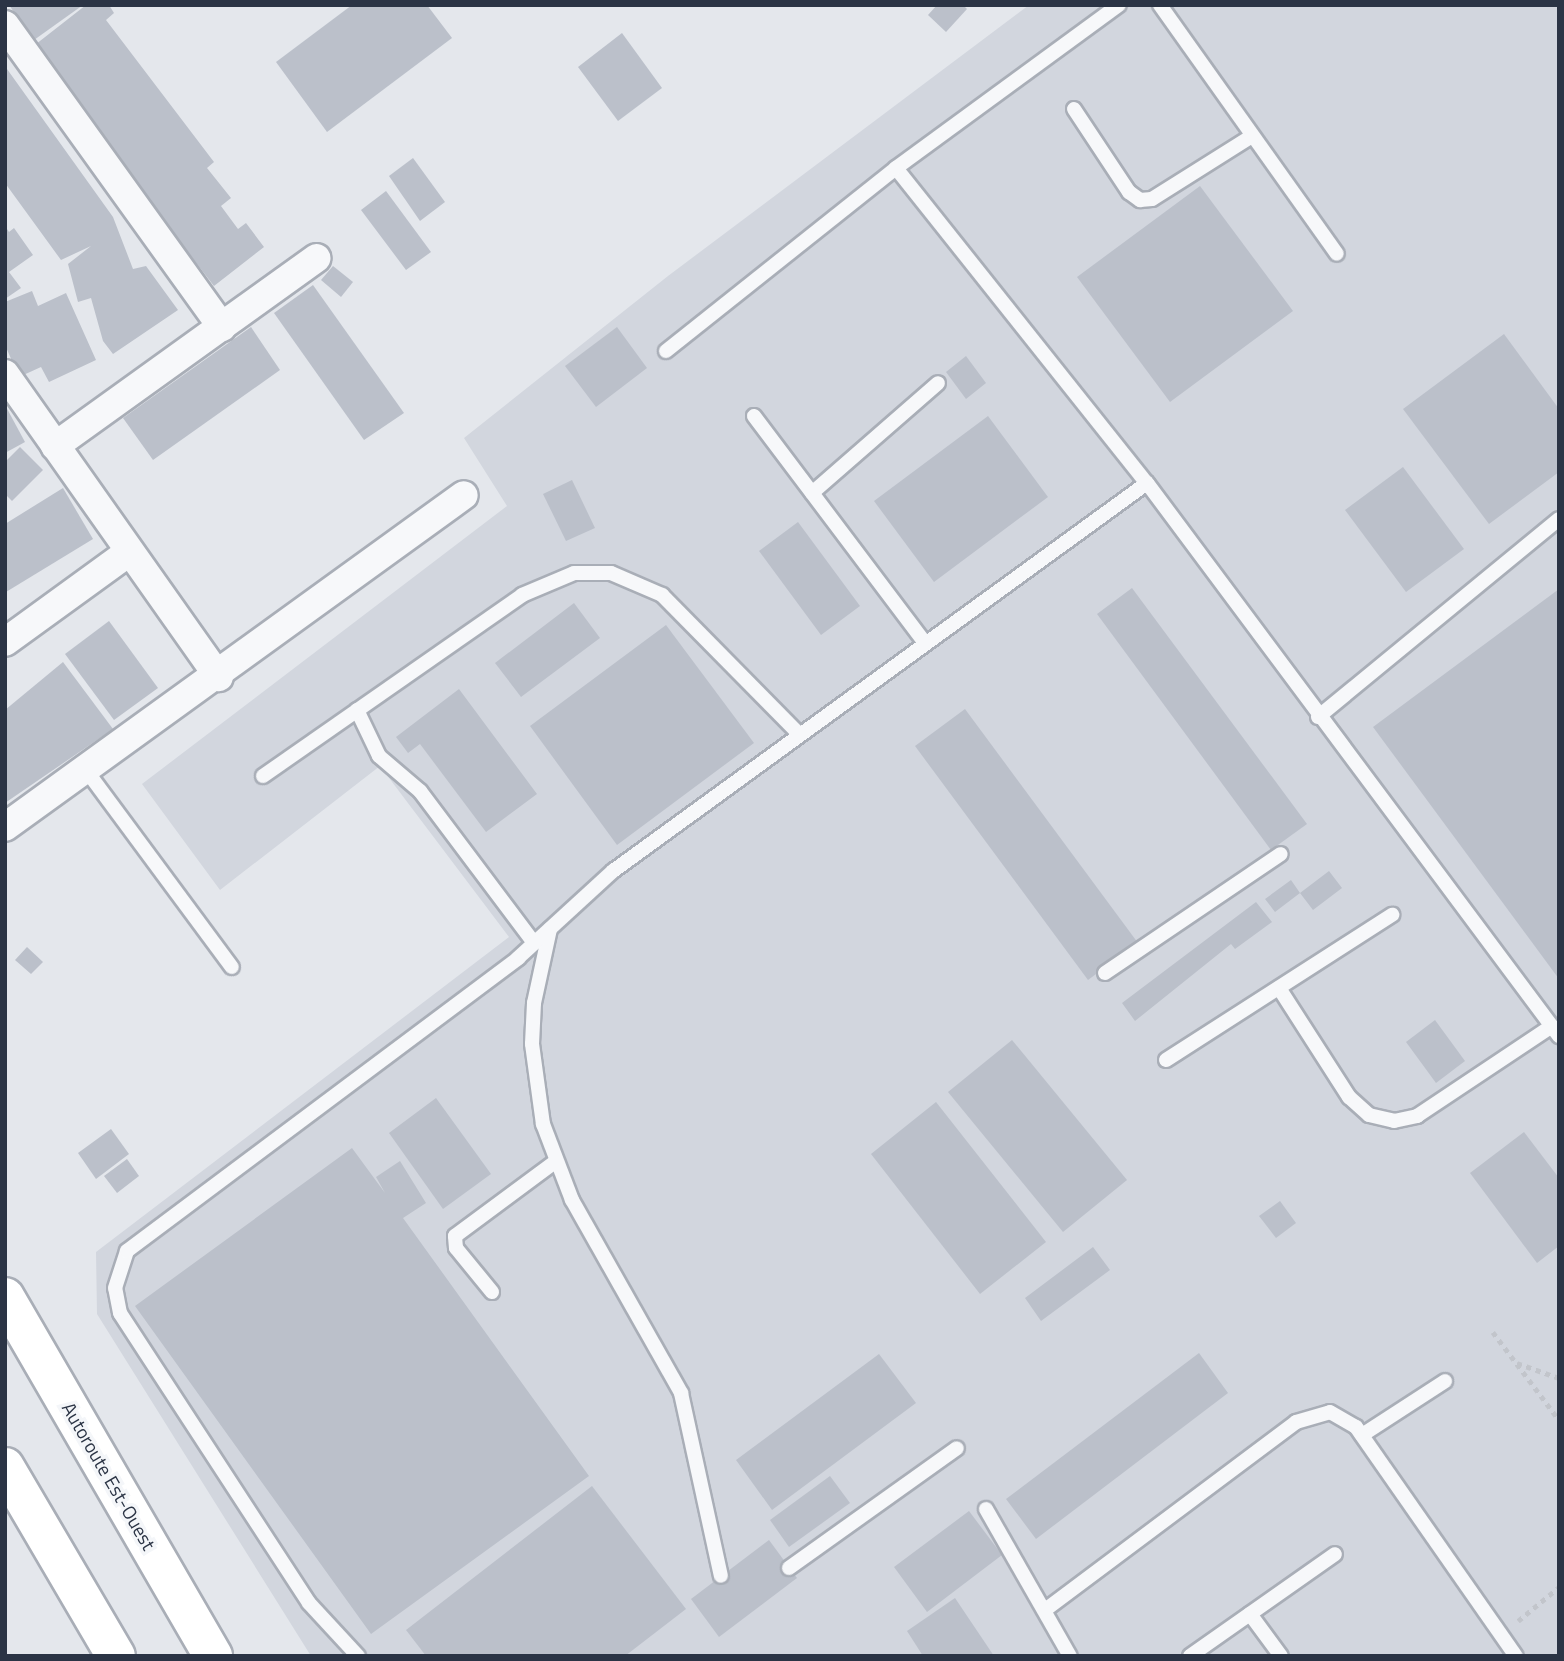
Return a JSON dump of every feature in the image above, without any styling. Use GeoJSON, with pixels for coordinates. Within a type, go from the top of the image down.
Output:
{"type":"FeatureCollection","features":[{"type":"Feature","properties":{"kind":"highway","name":"Autoroute Est-Ouest"},"geometry":{"type":"LineString","coordinates":[[5,1297],[213,1656]]}},
{"type":"Feature","properties":{"kind":"highway"},"geometry":{"type":"LineString","coordinates":[[5,1467],[116,1656]]}},
{"type":"Feature","properties":{"kind":"street"},"geometry":{"type":"LineString","coordinates":[[5,25],[222,327]]}},
{"type":"Feature","properties":{"kind":"street"},"geometry":{"type":"LineString","coordinates":[[55,446],[317,258]]}},
{"type":"Feature","properties":{"kind":"street"},"geometry":{"type":"LineString","coordinates":[[5,374],[219,677]]}},
{"type":"Feature","properties":{"kind":"street"},"geometry":{"type":"LineString","coordinates":[[5,827],[219,677],[464,495]]}},
{"type":"Feature","properties":{"kind":"street"},"geometry":{"type":"LineString","coordinates":[[5,642],[129,552]]}},
{"type":"Feature","properties":{"kind":"lane"},"geometry":{"type":"LineString","coordinates":[[666,351],[896,168],[1119,5]]}},
{"type":"Feature","properties":{"kind":"lane"},"geometry":{"type":"LineString","coordinates":[[1160,5],[1337,254]]}},
{"type":"Feature","properties":{"kind":"lane"},"geometry":{"type":"LineString","coordinates":[[1074,109],[1129,192],[1140,200],[1152,198],[1252,136]]}},
{"type":"Feature","properties":{"kind":"lane"},"geometry":{"type":"LineString","coordinates":[[896,168],[1147,483],[1318,717],[1555,1031],[1417,1116],[1381,1119],[1349,1097],[1279,988]]}},
{"type":"Feature","properties":{"kind":"lane"},"geometry":{"type":"LineString","coordinates":[[812,493],[938,383]]}},
{"type":"Feature","properties":{"kind":"lane"},"geometry":{"type":"LineString","coordinates":[[754,416],[924,642]]}},
{"type":"Feature","properties":{"kind":"lane"},"geometry":{"type":"LineString","coordinates":[[358,1656],[309,1603],[120,1314],[116,1275],[135,1241],[534,943],[591,888],[798,733],[1147,483]]}},
{"type":"Feature","properties":{"kind":"lane"},"geometry":{"type":"LineString","coordinates":[[1318,717],[1559,519]]}},
{"type":"Feature","properties":{"kind":"lane"},"geometry":{"type":"LineString","coordinates":[[263,776],[538,585],[592,572],[629,578],[662,595],[798,733]]}},
{"type":"Feature","properties":{"kind":"lane"},"geometry":{"type":"LineString","coordinates":[[357,710],[379,756],[420,791],[534,943]]}},
{"type":"Feature","properties":{"kind":"lane"},"geometry":{"type":"LineString","coordinates":[[86,770],[232,967]]}},
{"type":"Feature","properties":{"kind":"lane"},"geometry":{"type":"LineString","coordinates":[[1105,973],[1281,854]]}},
{"type":"Feature","properties":{"kind":"lane"},"geometry":{"type":"LineString","coordinates":[[1167,1060],[1392,915]]}},
{"type":"Feature","properties":{"kind":"lane"},"geometry":{"type":"LineString","coordinates":[[551,927],[540,963],[532,1044],[543,1124],[555,1163],[681,1393],[721,1576]]}},
{"type":"Feature","properties":{"kind":"lane"},"geometry":{"type":"LineString","coordinates":[[492,1292],[456,1248],[458,1230],[555,1163]]}},
{"type":"Feature","properties":{"kind":"lane"},"geometry":{"type":"LineString","coordinates":[[1362,1435],[1445,1381]]}},
{"type":"Feature","properties":{"kind":"lane"},"geometry":{"type":"LineString","coordinates":[[1045,1610],[1306,1415],[1340,1415],[1362,1435],[1516,1656]]}},
{"type":"Feature","properties":{"kind":"lane"},"geometry":{"type":"LineString","coordinates":[[789,1568],[957,1448]]}},
{"type":"Feature","properties":{"kind":"lane"},"geometry":{"type":"LineString","coordinates":[[986,1509],[1070,1656]]}},
{"type":"Feature","properties":{"kind":"lane"},"geometry":{"type":"LineString","coordinates":[[1190,1656],[1335,1554]]}},
{"type":"Feature","properties":{"kind":"lane"},"geometry":{"type":"LineString","coordinates":[[1250,1614],[1281,1656]]}},
{"type":"Feature","properties":{"kind":"path"},"geometry":{"type":"LineString","coordinates":[[1493,1332],[1559,1420]]}},
{"type":"Feature","properties":{"kind":"path"},"geometry":{"type":"LineString","coordinates":[[1516,1363],[1559,1378]]}},
{"type":"Feature","properties":{"kind":"path"},"geometry":{"type":"LineString","coordinates":[[1501,1634],[1559,1587]]}},
{"type":"Feature","properties":{"kind":"shaded area"},"geometry":{"type":"Polygon","coordinates":[[[1029,5],[1559,5],[1559,1656],[311,1656],[97,1314],[96,1252],[509,937],[380,766],[220,890],[142,784],[507,506],[464,438],[668,276],[1029,5]]]}},
{"type":"Feature","properties":{"kind":"building"},"geometry":{"type":"Polygon","coordinates":[[[9,5],[83,5],[34,40],[9,5]]]}},
{"type":"Feature","properties":{"kind":"building"},"geometry":{"type":"Polygon","coordinates":[[[86,5],[109,5],[114,13],[106,20],[214,162],[207,168],[231,198],[221,206],[238,229],[246,223],[264,247],[214,286],[31,48],[86,5]]]}},
{"type":"Feature","properties":{"kind":"building"},"geometry":{"type":"Polygon","coordinates":[[[352,5],[427,5],[452,38],[327,132],[276,62],[352,5]]]}},
{"type":"Feature","properties":{"kind":"building"},"geometry":{"type":"Polygon","coordinates":[[[937,5],[963,5],[967,9],[946,32],[928,15],[937,5]]]}},
{"type":"Feature","properties":{"kind":"building"},"geometry":{"type":"Polygon","coordinates":[[[622,33],[662,88],[618,121],[578,67],[622,33]]]}},
{"type":"Feature","properties":{"kind":"building"},"geometry":{"type":"Polygon","coordinates":[[[7,69],[113,217],[133,269],[146,266],[178,310],[113,354],[103,341],[91,298],[78,302],[68,264],[91,246],[61,260],[5,183],[7,69]]]}},
{"type":"Feature","properties":{"kind":"building"},"geometry":{"type":"Polygon","coordinates":[[[413,158],[445,202],[420,221],[389,176],[413,158]]]}},
{"type":"Feature","properties":{"kind":"building"},"geometry":{"type":"Polygon","coordinates":[[[1200,186],[1293,311],[1170,402],[1077,277],[1200,186]]]}},
{"type":"Feature","properties":{"kind":"building"},"geometry":{"type":"Polygon","coordinates":[[[386,191],[431,252],[406,270],[361,210],[386,191]]]}},
{"type":"Feature","properties":{"kind":"building"},"geometry":{"type":"Polygon","coordinates":[[[5,226],[9,232],[14,228],[33,255],[9,272],[21,288],[5,299],[5,226]]]}},
{"type":"Feature","properties":{"kind":"building"},"geometry":{"type":"Polygon","coordinates":[[[333,266],[353,282],[341,297],[321,280],[333,266]]]}},
{"type":"Feature","properties":{"kind":"building"},"geometry":{"type":"Polygon","coordinates":[[[313,285],[404,413],[364,440],[274,313],[313,285]]]}},
{"type":"Feature","properties":{"kind":"building"},"geometry":{"type":"Polygon","coordinates":[[[32,291],[38,306],[66,293],[96,360],[49,382],[41,367],[19,377],[5,345],[5,302],[32,291]]]}},
{"type":"Feature","properties":{"kind":"building"},"geometry":{"type":"Polygon","coordinates":[[[251,327],[280,370],[153,460],[123,418],[251,327]]]}},
{"type":"Feature","properties":{"kind":"building"},"geometry":{"type":"Polygon","coordinates":[[[617,327],[647,368],[596,407],[565,366],[617,327]]]}},
{"type":"Feature","properties":{"kind":"building"},"geometry":{"type":"Polygon","coordinates":[[[1504,334],[1559,409],[1559,472],[1489,524],[1403,409],[1504,334]]]}},
{"type":"Feature","properties":{"kind":"building"},"geometry":{"type":"Polygon","coordinates":[[[966,356],[986,383],[966,399],[946,372],[966,356]]]}},
{"type":"Feature","properties":{"kind":"building"},"geometry":{"type":"Polygon","coordinates":[[[5,405],[25,442],[5,453],[5,405]]]}},
{"type":"Feature","properties":{"kind":"building"},"geometry":{"type":"Polygon","coordinates":[[[988,416],[1048,497],[934,582],[874,501],[988,416]]]}},
{"type":"Feature","properties":{"kind":"building"},"geometry":{"type":"Polygon","coordinates":[[[20,447],[43,470],[12,501],[5,494],[5,462],[20,447]]]}},
{"type":"Feature","properties":{"kind":"building"},"geometry":{"type":"Polygon","coordinates":[[[1403,467],[1464,549],[1406,592],[1345,510],[1403,467]]]}},
{"type":"Feature","properties":{"kind":"building"},"geometry":{"type":"Polygon","coordinates":[[[572,480],[595,528],[566,541],[543,494],[572,480]]]}},
{"type":"Feature","properties":{"kind":"building"},"geometry":{"type":"Polygon","coordinates":[[[63,488],[93,539],[6,592],[5,524],[63,488]]]}},
{"type":"Feature","properties":{"kind":"building"},"geometry":{"type":"Polygon","coordinates":[[[798,522],[860,606],[821,635],[759,551],[798,522]]]}},
{"type":"Feature","properties":{"kind":"building"},"geometry":{"type":"Polygon","coordinates":[[[1132,588],[1307,824],[1271,850],[1097,614],[1132,588]]]}},
{"type":"Feature","properties":{"kind":"building"},"geometry":{"type":"Polygon","coordinates":[[[1559,589],[1559,979],[1373,727],[1559,589]]]}},
{"type":"Feature","properties":{"kind":"building"},"geometry":{"type":"Polygon","coordinates":[[[574,603],[600,638],[521,697],[495,663],[574,603]]]}},
{"type":"Feature","properties":{"kind":"building"},"geometry":{"type":"Polygon","coordinates":[[[109,621],[158,688],[114,720],[65,654],[109,621]]]}},
{"type":"Feature","properties":{"kind":"building"},"geometry":{"type":"Polygon","coordinates":[[[666,625],[754,743],[617,845],[530,726],[666,625]]]}},
{"type":"Feature","properties":{"kind":"building"},"geometry":{"type":"Polygon","coordinates":[[[63,662],[113,729],[5,803],[5,710],[63,662]]]}},
{"type":"Feature","properties":{"kind":"building"},"geometry":{"type":"Polygon","coordinates":[[[459,689],[537,794],[486,832],[420,744],[408,753],[396,737],[459,689]]]}},
{"type":"Feature","properties":{"kind":"building"},"geometry":{"type":"Polygon","coordinates":[[[965,709],[1138,943],[1088,980],[915,746],[965,709]]]}},
{"type":"Feature","properties":{"kind":"building"},"geometry":{"type":"Polygon","coordinates":[[[1329,871],[1342,888],[1313,910],[1300,893],[1329,871]]]}},
{"type":"Feature","properties":{"kind":"building"},"geometry":{"type":"Polygon","coordinates":[[[1291,880],[1300,893],[1275,912],[1265,899],[1291,880]]]}},
{"type":"Feature","properties":{"kind":"building"},"geometry":{"type":"Polygon","coordinates":[[[1256,902],[1272,922],[1235,949],[1231,944],[1135,1021],[1122,1003],[1256,902]]]}},
{"type":"Feature","properties":{"kind":"building"},"geometry":{"type":"Polygon","coordinates":[[[27,947],[43,962],[31,974],[15,960],[27,947]]]}},
{"type":"Feature","properties":{"kind":"building"},"geometry":{"type":"Polygon","coordinates":[[[1435,1020],[1465,1061],[1436,1083],[1406,1042],[1435,1020]]]}},
{"type":"Feature","properties":{"kind":"building"},"geometry":{"type":"Polygon","coordinates":[[[1012,1040],[1127,1180],[1063,1232],[948,1092],[1012,1040]]]}},
{"type":"Feature","properties":{"kind":"building"},"geometry":{"type":"Polygon","coordinates":[[[436,1098],[491,1174],[443,1209],[389,1133],[436,1098]]]}},
{"type":"Feature","properties":{"kind":"building"},"geometry":{"type":"Polygon","coordinates":[[[936,1102],[1046,1242],[980,1294],[871,1154],[936,1102]]]}},
{"type":"Feature","properties":{"kind":"building"},"geometry":{"type":"Polygon","coordinates":[[[111,1129],[129,1154],[96,1179],[78,1153],[111,1129]]]}},
{"type":"Feature","properties":{"kind":"building"},"geometry":{"type":"Polygon","coordinates":[[[1524,1132],[1559,1178],[1559,1246],[1537,1263],[1470,1173],[1524,1132]]]}},
{"type":"Feature","properties":{"kind":"building"},"geometry":{"type":"Polygon","coordinates":[[[352,1148],[385,1193],[376,1177],[400,1161],[426,1203],[403,1218],[589,1476],[371,1634],[135,1306],[352,1148]]]}},
{"type":"Feature","properties":{"kind":"building"},"geometry":{"type":"Polygon","coordinates":[[[127,1159],[139,1176],[117,1193],[104,1176],[127,1159]]]}},
{"type":"Feature","properties":{"kind":"building"},"geometry":{"type":"Polygon","coordinates":[[[1280,1201],[1296,1223],[1276,1238],[1259,1216],[1280,1201]]]}},
{"type":"Feature","properties":{"kind":"building"},"geometry":{"type":"Polygon","coordinates":[[[1093,1247],[1110,1270],[1041,1321],[1025,1298],[1093,1247]]]}},
{"type":"Feature","properties":{"kind":"building"},"geometry":{"type":"Polygon","coordinates":[[[1199,1353],[1228,1393],[1036,1539],[1006,1499],[1199,1353]]]}},
{"type":"Feature","properties":{"kind":"building"},"geometry":{"type":"Polygon","coordinates":[[[879,1354],[916,1403],[772,1510],[736,1460],[879,1354]]]}},
{"type":"Feature","properties":{"kind":"building"},"geometry":{"type":"Polygon","coordinates":[[[830,1476],[850,1503],[789,1547],[770,1520],[830,1476]]]}},
{"type":"Feature","properties":{"kind":"building"},"geometry":{"type":"Polygon","coordinates":[[[592,1486],[686,1609],[625,1656],[426,1656],[406,1630],[592,1486]]]}},
{"type":"Feature","properties":{"kind":"building"},"geometry":{"type":"Polygon","coordinates":[[[969,1511],[1002,1555],[927,1612],[894,1567],[969,1511]]]}},
{"type":"Feature","properties":{"kind":"building"},"geometry":{"type":"Polygon","coordinates":[[[769,1540],[797,1578],[719,1637],[691,1599],[769,1540]]]}},
{"type":"Feature","properties":{"kind":"building"},"geometry":{"type":"Polygon","coordinates":[[[955,1598],[994,1656],[923,1656],[907,1631],[955,1598]]]}}]}
